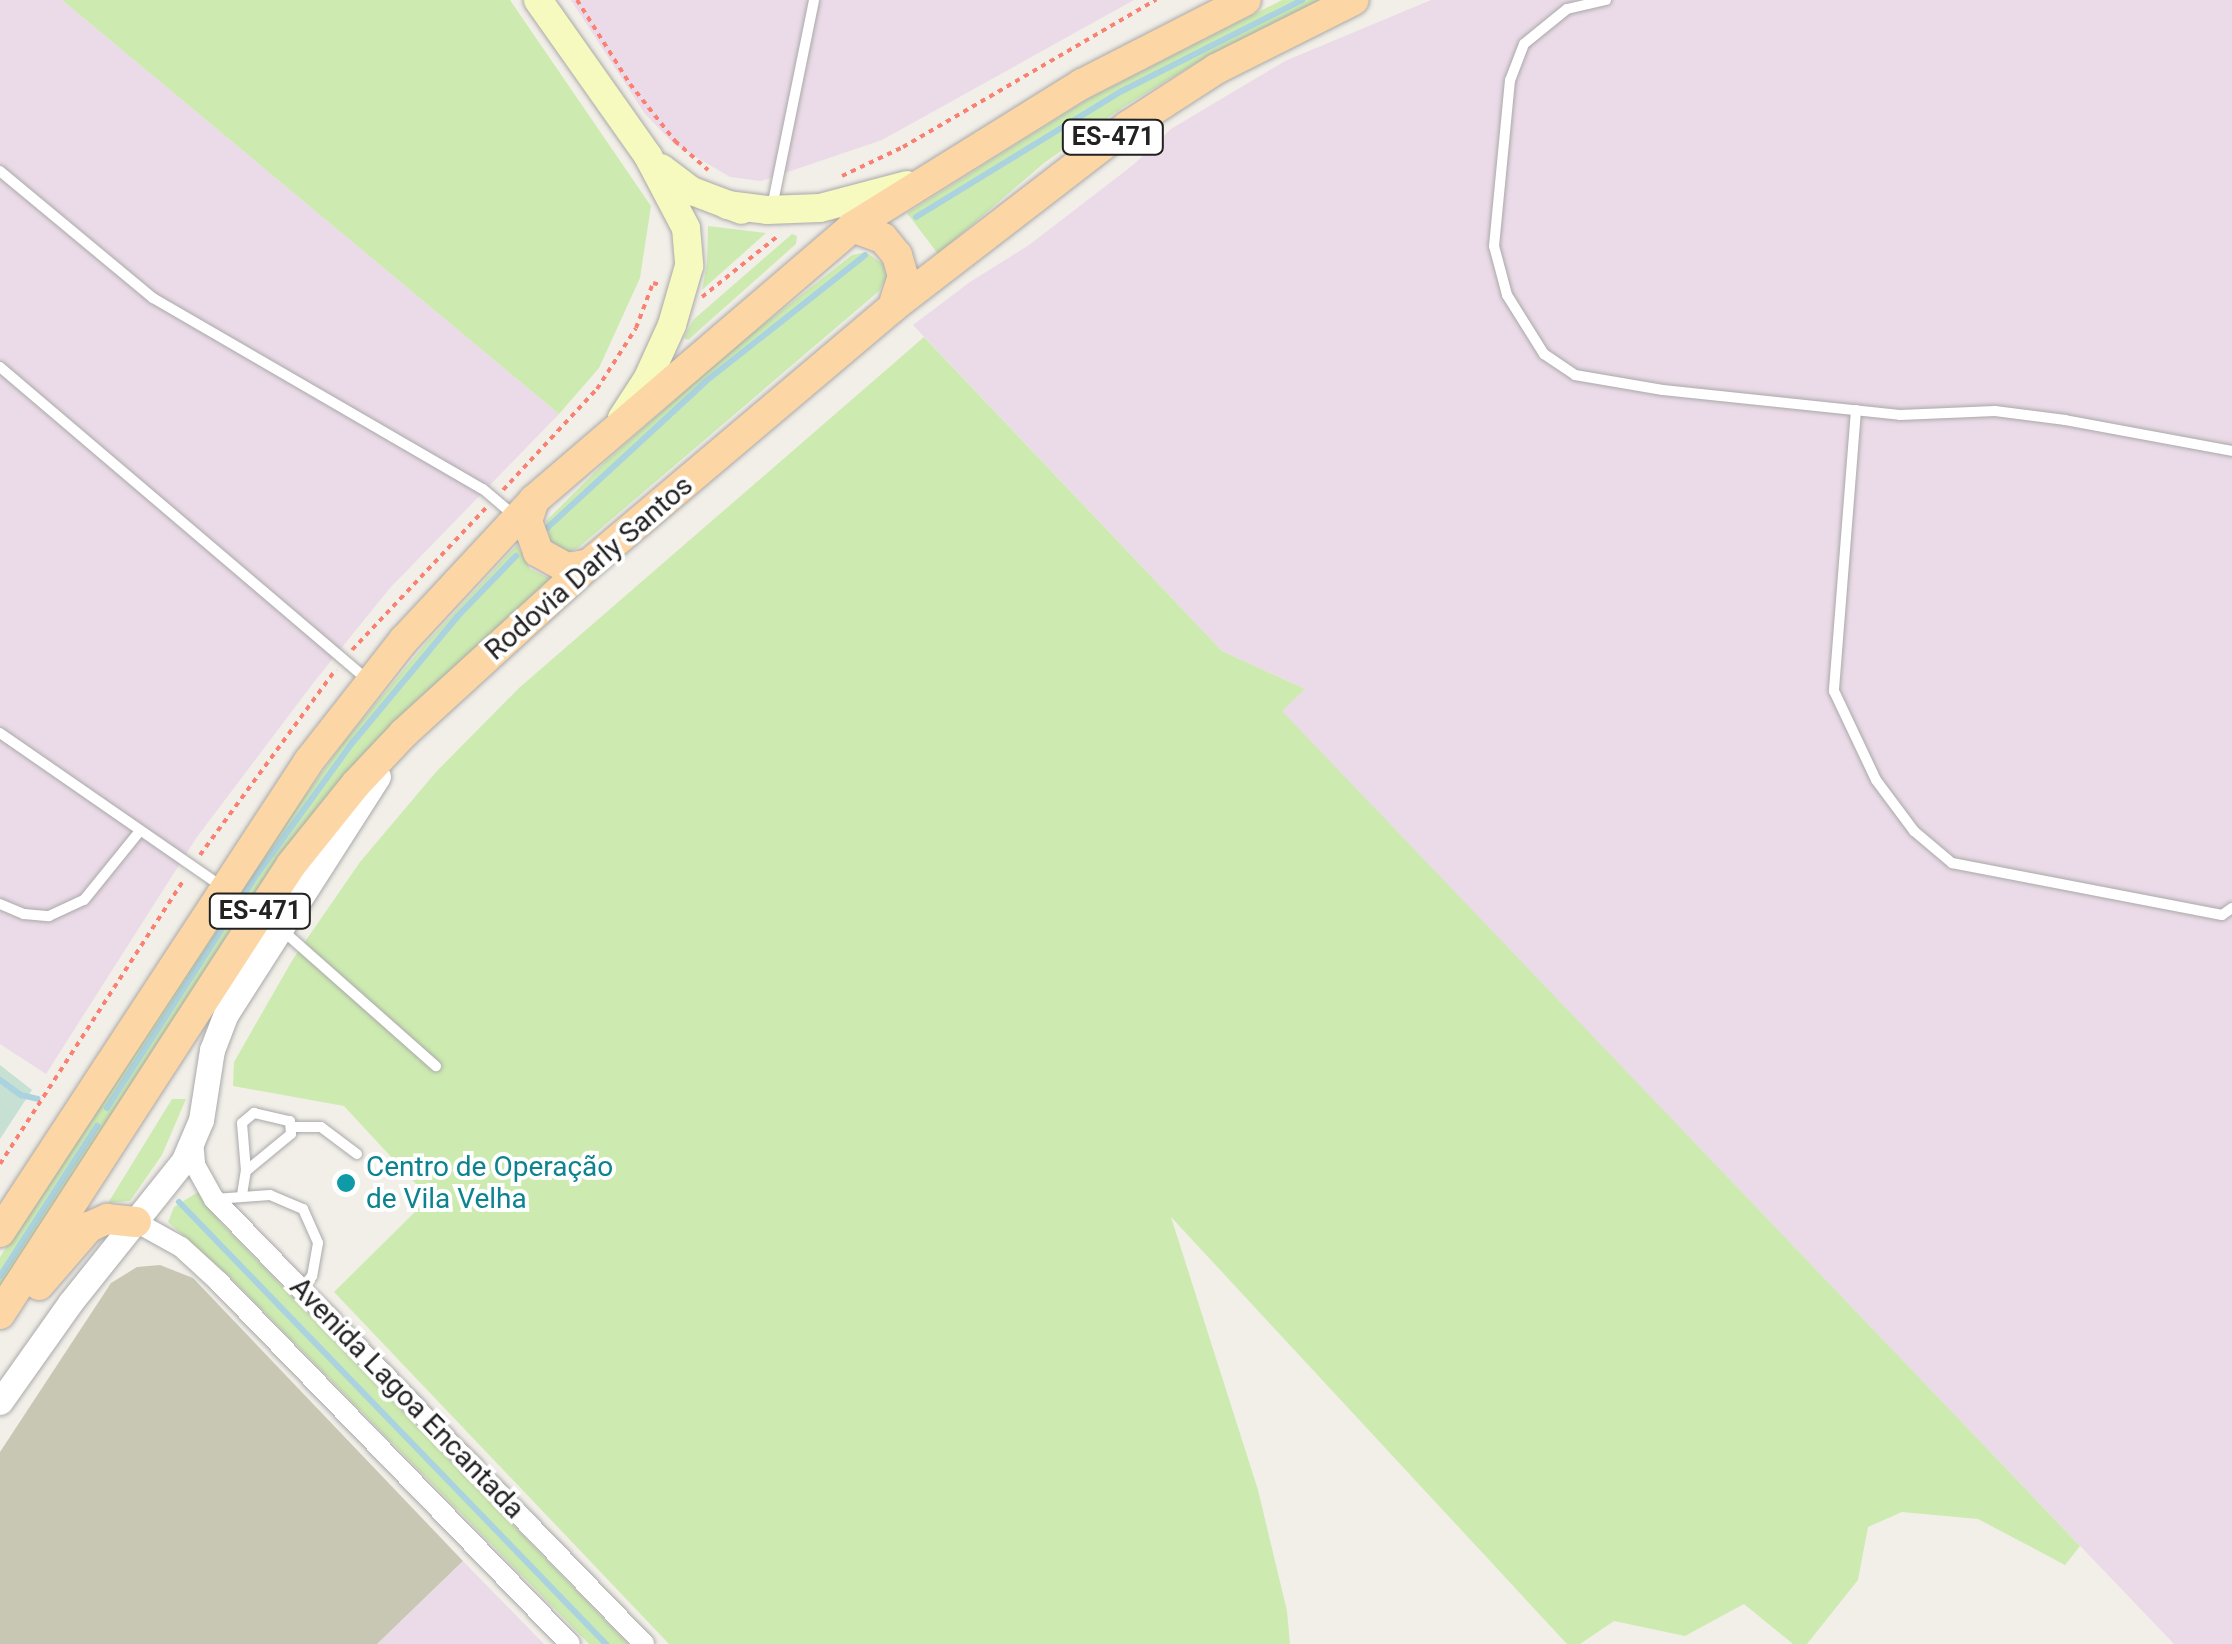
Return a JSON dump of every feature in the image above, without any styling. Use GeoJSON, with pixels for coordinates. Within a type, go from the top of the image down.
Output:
{"type":"FeatureCollection","features":[{"type":"Feature","properties":{"kind":"main road"},"geometry":{"type":"LineString","coordinates":[[538,0],[648,156],[686,228],[688,266],[683,292],[660,353],[617,424]]}},
{"type":"Feature","properties":{"kind":"main road","name":"ES-471"},"geometry":{"type":"LineString","coordinates":[[0,1232],[309,761],[370,682],[525,509],[617,424],[852,228],[1082,84],[1246,0]]}},
{"type":"Feature","properties":{"kind":"main road","name":"Rodovia Darly Santos"},"geometry":{"type":"LineString","coordinates":[[0,1314],[258,913],[334,810],[404,734],[589,564],[893,307],[1154,107],[1241,55],[1354,0]]}},
{"type":"Feature","properties":{"kind":"main road"},"geometry":{"type":"LineString","coordinates":[[648,156],[692,191],[727,206],[852,228],[883,238],[897,254],[903,276],[893,307]]}},
{"type":"Feature","properties":{"kind":"main road"},"geometry":{"type":"LineString","coordinates":[[779,216],[872,197],[951,164]]}},
{"type":"Feature","properties":{"kind":"main road"},"geometry":{"type":"LineString","coordinates":[[525,509],[538,552],[556,565],[589,564]]}},
{"type":"Feature","properties":{"kind":"main road"},"geometry":{"type":"LineString","coordinates":[[0,1335],[80,1233],[107,1219],[136,1222]]}},
{"type":"Feature","properties":{"kind":"street"},"geometry":{"type":"LineString","coordinates":[[0,1402],[70,1303],[184,1160],[194,1140],[218,1032],[404,734]]}},
{"type":"Feature","properties":{"kind":"street","name":"Avenida Lagoa Encantada"},"geometry":{"type":"LineString","coordinates":[[194,1140],[196,1165],[214,1199],[644,1644]]}},
{"type":"Feature","properties":{"kind":"street","name":"Avenida Lagoa Encantada"},"geometry":{"type":"LineString","coordinates":[[136,1222],[181,1247],[219,1282],[570,1644]]}},
{"type":"Feature","properties":{"kind":"lane"},"geometry":{"type":"LineString","coordinates":[[779,216],[814,0]]}},
{"type":"Feature","properties":{"kind":"lane"},"geometry":{"type":"LineString","coordinates":[[1606,0],[1567,9],[1538,32],[1524,44],[1510,80],[1494,246],[1507,295],[1544,354],[1575,374],[1663,390],[1900,415],[1996,411],[2232,452]]}},
{"type":"Feature","properties":{"kind":"lane"},"geometry":{"type":"LineString","coordinates":[[0,171],[153,298],[483,489],[525,509]]}},
{"type":"Feature","properties":{"kind":"lane"},"geometry":{"type":"LineString","coordinates":[[0,367],[370,682]]}},
{"type":"Feature","properties":{"kind":"lane"},"geometry":{"type":"LineString","coordinates":[[1856,410],[1834,691],[1876,780],[1914,830],[1952,863],[2222,915],[2232,908]]}},
{"type":"Feature","properties":{"kind":"lane"},"geometry":{"type":"LineString","coordinates":[[0,733],[223,888]]}},
{"type":"Feature","properties":{"kind":"lane"},"geometry":{"type":"LineString","coordinates":[[0,904],[24,914],[49,916],[84,900],[139,832]]}},
{"type":"Feature","properties":{"kind":"lane"},"geometry":{"type":"LineString","coordinates":[[280,928],[436,1066]]}},
{"type":"Feature","properties":{"kind":"lane"},"geometry":{"type":"LineString","coordinates":[[242,1195],[246,1171],[242,1123],[254,1112],[290,1121],[293,1127]]}},
{"type":"Feature","properties":{"kind":"lane"},"geometry":{"type":"LineString","coordinates":[[246,1171],[293,1127],[321,1127],[358,1154]]}},
{"type":"Feature","properties":{"kind":"lane"},"geometry":{"type":"LineString","coordinates":[[214,1199],[242,1195],[288,1200],[302,1210],[313,1225],[316,1262],[301,1289]]}},
{"type":"Feature","properties":{"kind":"path"},"geometry":{"type":"LineString","coordinates":[[577,0],[641,98],[675,141],[718,177]]}},
{"type":"Feature","properties":{"kind":"path"},"geometry":{"type":"LineString","coordinates":[[834,179],[903,147],[1156,0]]}},
{"type":"Feature","properties":{"kind":"path"},"geometry":{"type":"LineString","coordinates":[[683,292],[706,298],[779,216]]}},
{"type":"Feature","properties":{"kind":"shaded area"},"geometry":{"type":"Polygon","coordinates":[[[0,0],[62,0],[559,414],[390,588],[314,682],[197,837],[46,1074],[0,1044],[0,0]]]}},
{"type":"Feature","properties":{"kind":"shaded area"},"geometry":{"type":"Polygon","coordinates":[[[571,0],[1134,0],[882,140],[761,181],[730,177],[674,144],[645,114],[571,0]]]}},
{"type":"Feature","properties":{"kind":"shaded area"},"geometry":{"type":"Polygon","coordinates":[[[1431,0],[2232,0],[2232,1644],[2174,1644],[1281,711],[1305,689],[1222,651],[913,325],[970,282],[1029,245],[1133,165],[1171,129],[1285,61],[1431,0]]]}},
{"type":"Feature","properties":{"kind":"shaded area"},"geometry":{"type":"Polygon","coordinates":[[[0,1065],[32,1090],[0,1139],[0,1065]]]}},
{"type":"Feature","properties":{"kind":"shaded area"},"geometry":{"type":"Polygon","coordinates":[[[160,1265],[193,1278],[463,1561],[377,1644],[0,1644],[0,1452],[111,1283],[137,1267],[160,1265]]]}},
{"type":"Feature","properties":{"kind":"shaded area"},"geometry":{"type":"Polygon","coordinates":[[[463,1561],[544,1644],[377,1644],[451,1573],[463,1561]]]}},
{"type":"Feature","properties":{"kind":"green space"},"geometry":{"type":"Polygon","coordinates":[[[62,0],[510,0],[651,206],[640,278],[599,368],[559,414],[62,0]]]}},
{"type":"Feature","properties":{"kind":"green space"},"geometry":{"type":"Polygon","coordinates":[[[1282,0],[1324,0],[1196,63],[1123,107],[1044,163],[938,254],[907,213],[1090,98],[1282,0]]]}},
{"type":"Feature","properties":{"kind":"green space"},"geometry":{"type":"Polygon","coordinates":[[[708,226],[766,233],[702,290],[707,263],[708,226]]]}},
{"type":"Feature","properties":{"kind":"green space"},"geometry":{"type":"Polygon","coordinates":[[[792,234],[797,236],[796,244],[688,340],[684,338],[693,320],[792,234]]]}},
{"type":"Feature","properties":{"kind":"green space"},"geometry":{"type":"Polygon","coordinates":[[[866,252],[884,265],[886,279],[879,291],[579,547],[568,552],[551,546],[546,521],[605,462],[731,350],[852,255],[866,252]]]}},
{"type":"Feature","properties":{"kind":"green space"},"geometry":{"type":"Polygon","coordinates":[[[924,337],[1222,651],[1305,689],[1282,711],[2080,1546],[2065,1565],[1978,1519],[1902,1512],[1868,1527],[1858,1580],[1807,1644],[1793,1644],[1744,1604],[1685,1636],[1614,1621],[1580,1644],[1567,1644],[1171,1217],[1258,1490],[1287,1611],[1290,1644],[669,1644],[334,1292],[429,1198],[344,1106],[233,1086],[234,1062],[293,959],[360,862],[436,772],[519,688],[924,337]]]}},
{"type":"Feature","properties":{"kind":"green space"},"geometry":{"type":"Polygon","coordinates":[[[517,545],[530,569],[553,580],[476,648],[0,1295],[0,1257],[232,897],[344,742],[427,642],[517,545]]]}},
{"type":"Feature","properties":{"kind":"green space"},"geometry":{"type":"Polygon","coordinates":[[[172,1099],[186,1099],[162,1155],[130,1201],[108,1203],[172,1099]]]}},
{"type":"Feature","properties":{"kind":"green space"},"geometry":{"type":"Polygon","coordinates":[[[198,1192],[220,1222],[628,1644],[589,1644],[233,1280],[168,1222],[174,1207],[198,1192]]]}},
{"type":"Feature","properties":{"kind":"waterway"},"geometry":{"type":"LineString","coordinates":[[916,217],[1122,91],[1302,0]]}},
{"type":"Feature","properties":{"kind":"waterway"},"geometry":{"type":"LineString","coordinates":[[547,528],[705,382],[865,255]]}},
{"type":"Feature","properties":{"kind":"waterway"},"geometry":{"type":"LineString","coordinates":[[107,1108],[258,873],[353,742],[457,617],[516,556]]}},
{"type":"Feature","properties":{"kind":"waterway"},"geometry":{"type":"LineString","coordinates":[[0,1080],[21,1095],[38,1099]]}},
{"type":"Feature","properties":{"kind":"waterway"},"geometry":{"type":"LineString","coordinates":[[0,1276],[97,1126]]}},
{"type":"Feature","properties":{"kind":"waterway"},"geometry":{"type":"LineString","coordinates":[[179,1202],[606,1644]]}},
{"type":"Feature","properties":{"kind":"place","name":"Centro de Operação de Vila Velha"},"geometry":{"type":"Point","coordinates":[346,1183]}}]}
